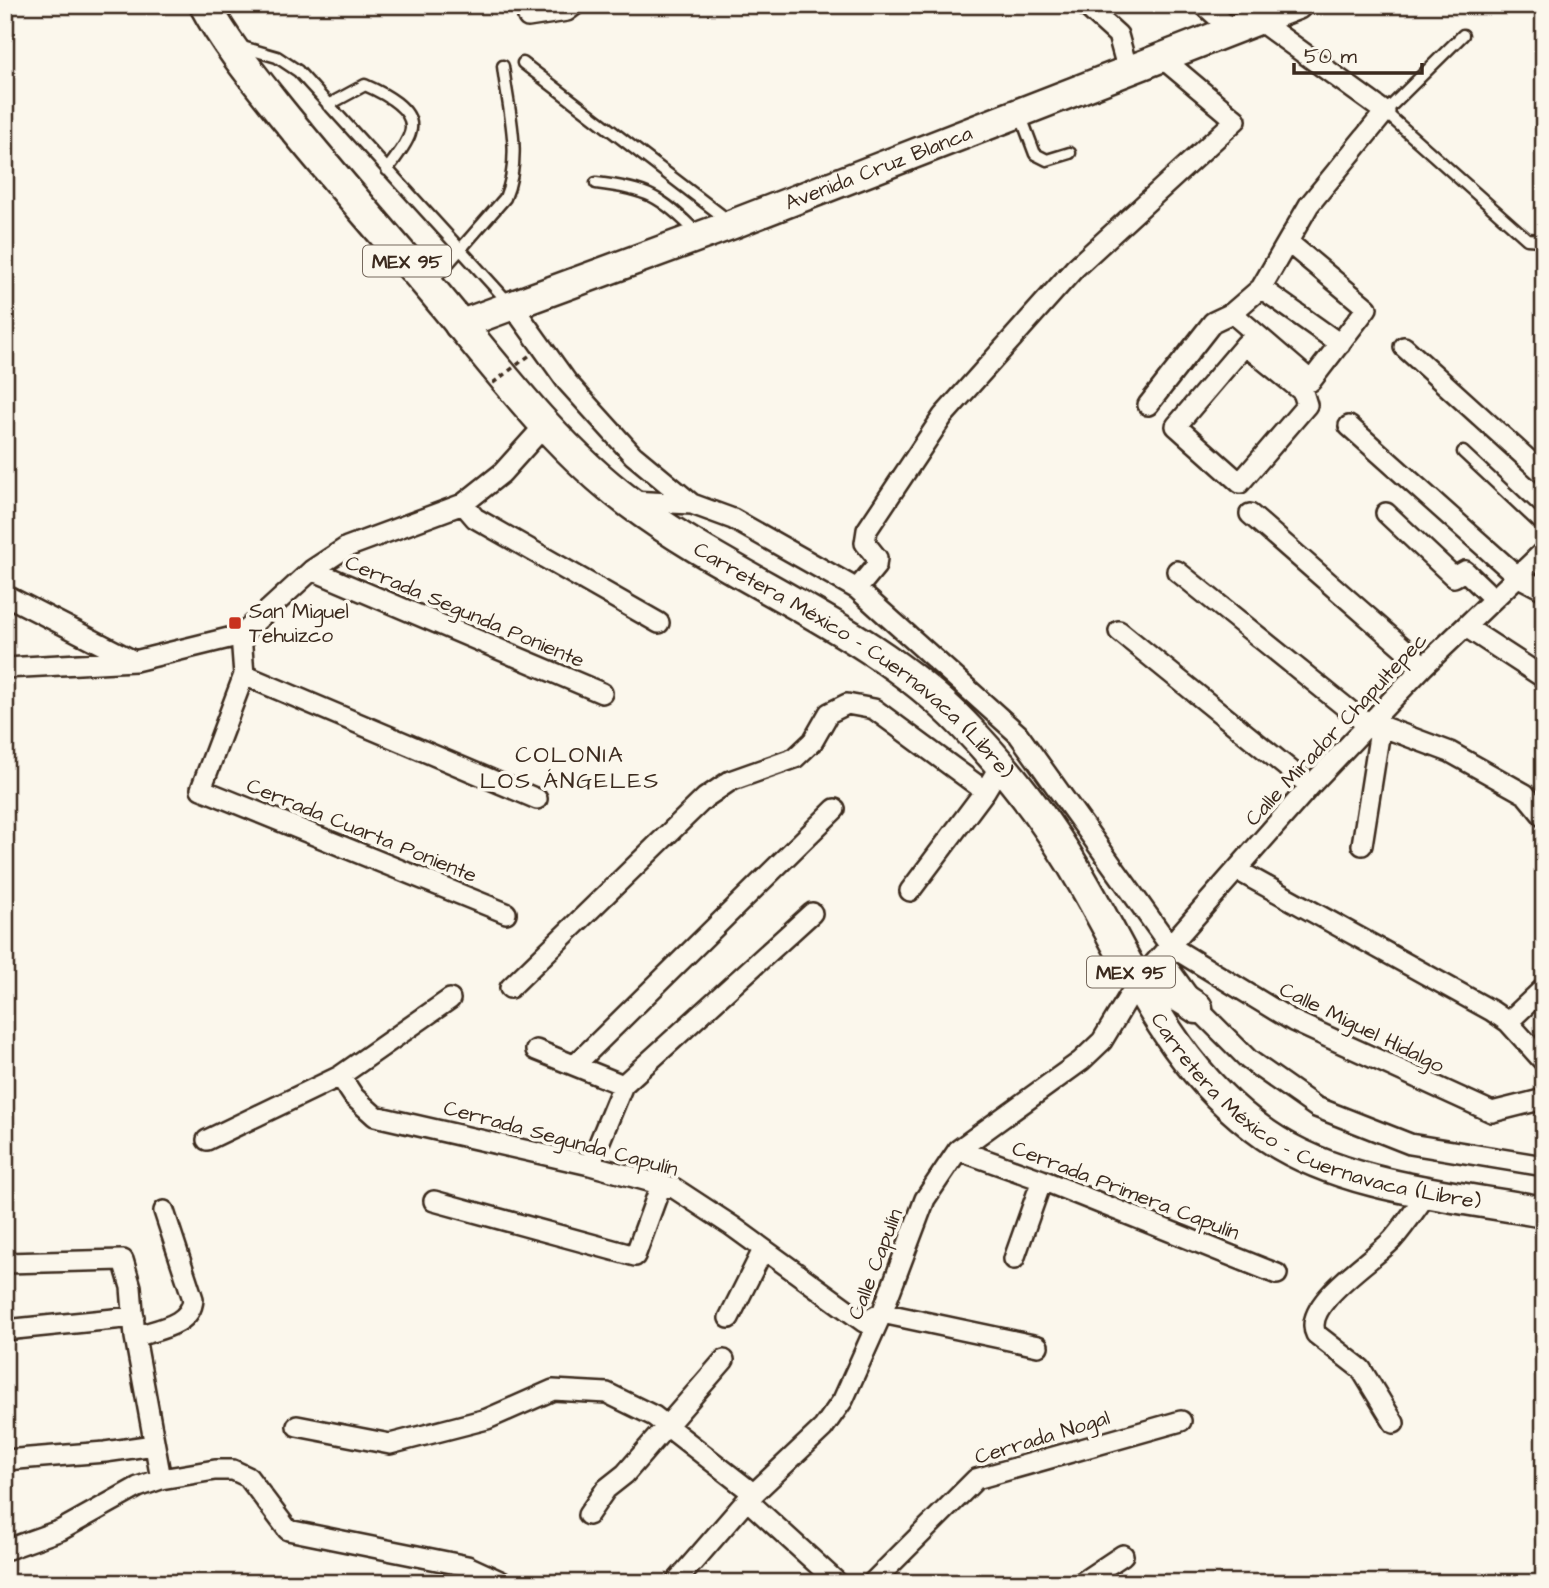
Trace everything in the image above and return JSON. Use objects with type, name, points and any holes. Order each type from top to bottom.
[{"type":"main road","name":"Carretera México - Cuernavaca (Libre)","points":[[205,5],[229,43],[347,193],[570,452],[628,501],[676,534],[859,642],[915,681],[959,719],[998,761],[1078,875],[1178,1051],[1219,1098],[1269,1137],[1356,1175],[1544,1212]]},
{"type":"main road","name":"Avenida Cruz Blanca","points":[[459,325],[733,224],[1297,5]]},
{"type":"main road","points":[[1140,988],[1158,988],[1177,995],[1197,1008]]},
{"type":"street","points":[[528,17],[567,10],[575,5]]},
{"type":"street","points":[[1085,5],[1118,36],[1128,71]]},
{"type":"street","points":[[1148,405],[1213,322],[1232,313],[1261,288],[1309,205],[1385,112],[1245,25],[1204,5]]},
{"type":"street","points":[[857,589],[876,566],[877,558],[865,543],[867,530],[943,415],[1075,268],[1236,120],[1161,57]]},
{"type":"street","points":[[1251,340],[1311,382],[1367,308],[1288,242]]},
{"type":"street","points":[[1261,288],[1340,344]]},
{"type":"street","points":[[510,304],[583,400],[633,455],[692,503],[733,519],[857,589],[1018,734],[1165,952],[1197,1008],[1248,1060],[1316,1107],[1410,1144],[1544,1166]]},
{"type":"street","points":[[1232,313],[1251,340],[1303,392],[1307,405],[1240,483],[1176,426],[1251,340]]},
{"type":"street","points":[[1405,347],[1544,474]]},
{"type":"street","points":[[5,668],[135,661],[241,635],[312,570],[347,547],[463,505],[502,474],[546,424]]},
{"type":"street","points":[[1349,426],[1517,576],[1544,590]]},
{"type":"street","points":[[628,501],[692,503]]},
{"type":"street","points":[[463,505],[475,518],[659,623]]},
{"type":"street","points":[[1386,513],[1454,577],[1465,571],[1493,598]]},
{"type":"street","points":[[1250,514],[1424,666]]},
{"type":"street","name":"Calle Mirador Chapultepec","points":[[1140,988],[1165,952],[1310,786],[1376,722],[1424,666],[1544,551]]},
{"type":"street","name":"Cerrada Segunda Poniente","points":[[312,570],[601,693]]},
{"type":"street","points":[[1177,571],[1359,718],[1376,722],[1450,752],[1525,794],[1544,817]]},
{"type":"street","points":[[5,595],[135,661]]},
{"type":"street","points":[[1466,627],[1544,678]]},
{"type":"street","points":[[1119,631],[1310,786]]},
{"type":"street","points":[[241,635],[244,675],[537,799]]},
{"type":"street","name":"Cerrada Cuarta Poniente","points":[[244,675],[201,789],[506,913]]},
{"type":"street","points":[[510,988],[705,798],[730,781],[795,758],[813,741],[829,713],[847,704],[874,709],[985,791]]},
{"type":"street","points":[[1362,845],[1376,722]]},
{"type":"street","points":[[910,891],[985,791],[997,771],[998,761]]},
{"type":"street","points":[[575,1065],[835,809]]},
{"type":"street","points":[[1237,870],[1475,1000],[1508,1022],[1544,1062]]},
{"type":"street","points":[[590,1165],[623,1085],[812,914]]},
{"type":"street","name":"Calle Miguel Hidalgo","points":[[1165,952],[1293,1021],[1492,1112],[1544,1099]]},
{"type":"street","name":"Calle Capulín","points":[[675,1583],[751,1497],[823,1427],[843,1400],[882,1313],[925,1199],[958,1150],[1082,1061],[1140,988]]},
{"type":"street","points":[[1508,1022],[1544,988]]},
{"type":"street","points":[[207,1140],[340,1076],[450,999]]},
{"type":"street","points":[[536,1050],[623,1085]]},
{"type":"street","name":"Cerrada Segunda Capulín","points":[[340,1076],[354,1097],[375,1116],[590,1165],[674,1188],[864,1322],[882,1313],[1038,1346]]},
{"type":"street","name":"Cerrada Primera Capulín","points":[[958,1150],[1042,1180],[1277,1274]]},
{"type":"street","points":[[1014,1259],[1042,1180]]},
{"type":"street","points":[[434,1201],[635,1256],[661,1185]]},
{"type":"street","points":[[1394,1423],[1360,1368],[1316,1334],[1312,1326],[1313,1317],[1340,1284],[1392,1240],[1429,1191]]},
{"type":"street","points":[[5,1330],[134,1327],[185,1319],[192,1310],[193,1299],[164,1211]]},
{"type":"street","points":[[729,1318],[763,1250]]},
{"type":"street","points":[[5,1263],[123,1260],[131,1287],[134,1327],[162,1479]]},
{"type":"street","points":[[588,1514],[606,1489],[625,1474],[724,1360]]},
{"type":"street","points":[[298,1426],[390,1444],[487,1419],[553,1390],[607,1393],[654,1416],[751,1497],[838,1583]]},
{"type":"street","name":"Cerrada Nogal","points":[[872,1583],[976,1479],[1181,1421]]},
{"type":"street","points":[[5,1460],[154,1445]]},
{"type":"street","points":[[5,1550],[61,1530],[115,1498],[162,1479],[233,1470],[248,1477],[288,1530],[467,1566],[504,1583]]},
{"type":"street","points":[[1081,1583],[1123,1555]]},
{"type":"lane","points":[[1463,35],[1385,112],[1527,239],[1541,240],[1544,237]]},
{"type":"lane","points":[[229,43],[277,57],[298,71],[510,304]]},
{"type":"lane","points":[[523,63],[733,224]]},
{"type":"lane","points":[[429,286],[505,198],[511,184],[516,163],[503,66]]},
{"type":"lane","points":[[328,105],[365,85],[390,97],[410,119],[411,132],[387,170]]},
{"type":"lane","points":[[1019,111],[1035,154],[1047,160],[1070,153]]},
{"type":"lane","points":[[596,183],[648,193],[670,205],[699,236]]},
{"type":"lane","points":[[1463,452],[1544,528]]},
{"type":"path","points":[[493,383],[534,352]]},
{"type":"place","name":"San Miguel Tehuizco","points":[[235,623]]},
{"type":"district","name":"COLONIA LOS ÁNGELES","points":[[570,767]]}]
